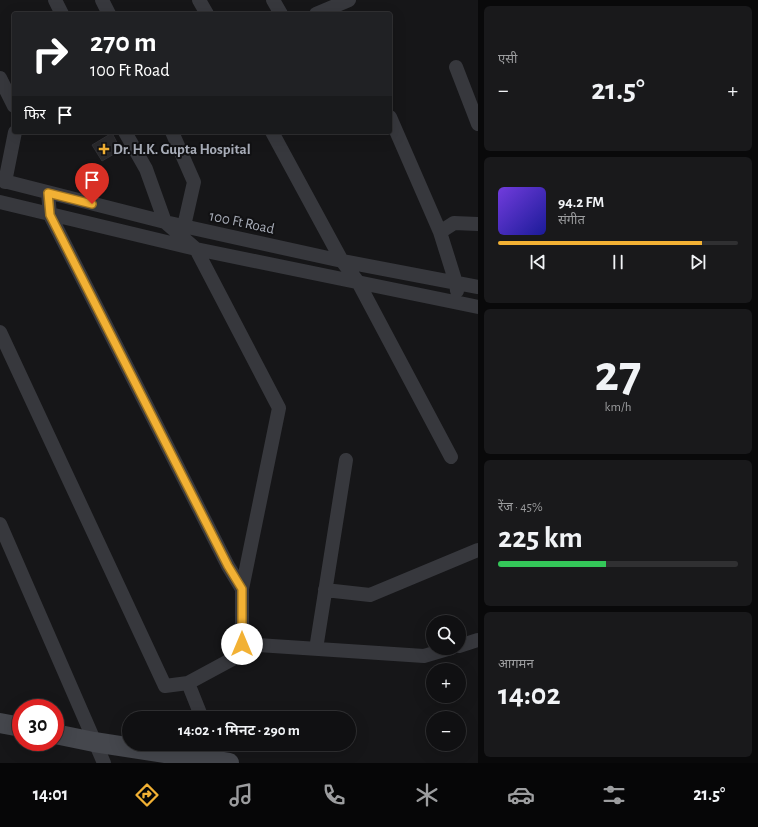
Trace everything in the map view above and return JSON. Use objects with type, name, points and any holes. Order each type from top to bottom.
[{"type":"street","points":[[54,0],[61,12]]},
{"type":"street","points":[[102,0],[109,12]]},
{"type":"street","points":[[199,0],[206,12]]},
{"type":"street","points":[[273,0],[280,12]]},
{"type":"street","points":[[326,12],[336,10],[349,0]]},
{"type":"street","points":[[456,67],[478,124]]},
{"type":"street","points":[[0,78],[12,102]]},
{"type":"street","points":[[392,121],[440,232],[456,283],[458,303]]},
{"type":"street","points":[[3,181],[15,134]]},
{"type":"street","points":[[0,332],[165,686],[188,683],[238,656],[242,644],[242,589],[279,408],[196,249],[165,222],[146,169],[126,134]]},
{"type":"street","points":[[173,134],[194,182],[184,226]]},
{"type":"street","points":[[273,134],[342,261],[358,282],[451,457]]},
{"type":"street","name":"100 Ft Road","points":[[3,181],[165,222],[342,261],[478,287]]},
{"type":"street","points":[[48,193],[50,215],[228,566],[242,589]]},
{"type":"street","points":[[0,202],[196,249],[478,307]]},
{"type":"street","points":[[440,232],[454,223],[478,224]]},
{"type":"street","points":[[316,649],[346,460]]},
{"type":"street","points":[[0,524],[104,763]]},
{"type":"street","points":[[325,590],[370,596],[478,550]]},
{"type":"street","points":[[466,644],[478,640]]},
{"type":"street","points":[[242,644],[427,655]]},
{"type":"street","points":[[188,683],[199,711]]},
{"type":"street","points":[[0,723],[12,725]]},
{"type":"street","points":[[64,736],[94,742],[220,758]]},
{"type":"building","points":[[113,134],[121,150],[102,161],[92,145]]},
{"type":"place","name":"Dr. H.K. Gupta Hospital","points":[[104,149]]},
{"type":"route","points":[[92,204],[48,193],[50,215],[228,566],[242,589],[242,644]]}]
